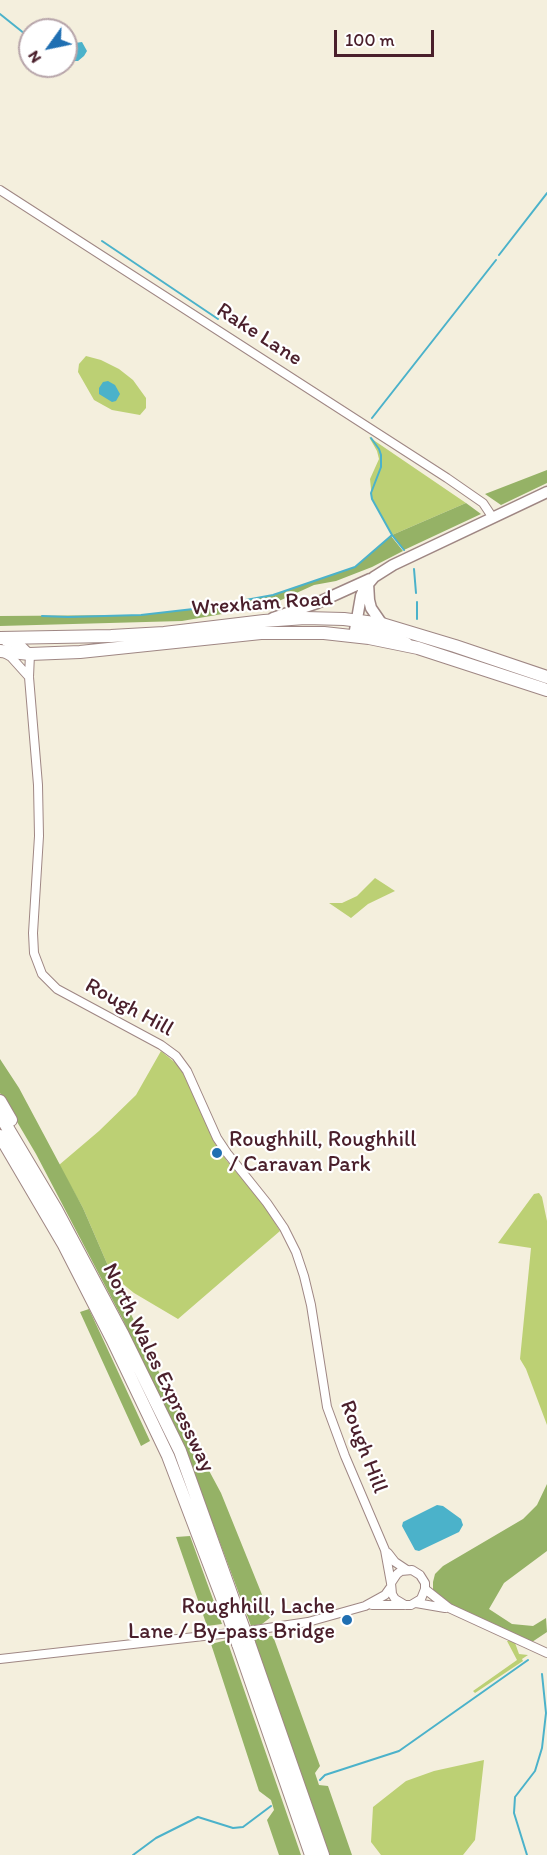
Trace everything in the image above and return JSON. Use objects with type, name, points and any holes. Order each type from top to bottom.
[{"type":"highway","name":"Wrexham Road","points":[[0,639],[164,633],[305,618],[356,628]]},
{"type":"highway","points":[[356,628],[382,624],[547,677]]},
{"type":"highway","name":"Wrexham Road","points":[[0,651],[30,654],[80,652],[261,633],[356,628]]},
{"type":"highway","points":[[356,628],[547,690]]},
{"type":"highway","points":[[0,1101],[56,1209]]},
{"type":"highway","name":"North Wales Expressway","points":[[0,1115],[56,1209],[122,1333],[180,1452],[232,1611]]},
{"type":"highway","name":"North Wales Expressway","points":[[0,1136],[64,1245],[168,1456],[232,1611],[323,1855]]},
{"type":"highway","name":"North Wales Expressway","points":[[244,1643],[311,1855]]},
{"type":"main road","points":[[264,621],[317,603],[371,580],[393,565],[547,492]]},
{"type":"main road","points":[[371,580],[371,608],[382,624]]},
{"type":"main road","name":"Wrexham Road","points":[[356,628],[361,597],[371,580]]},
{"type":"street","name":"Rake Lane","points":[[0,190],[447,478],[483,503],[494,518]]},
{"type":"street","points":[[0,639],[20,644],[30,654]]},
{"type":"street","points":[[0,651],[11,657],[29,677]]},
{"type":"street","name":"Rough Hill","points":[[30,654],[29,677],[38,784],[39,836],[33,933],[34,953],[42,974],[57,989],[161,1045],[176,1056],[187,1071],[217,1138],[284,1228],[296,1252],[304,1276],[314,1325],[322,1386],[331,1421],[386,1550],[395,1562],[407,1570]]},
{"type":"street","name":"Rough Hill","points":[[386,1550],[391,1586]]},
{"type":"street","points":[[0,1659],[248,1631],[316,1620],[365,1606],[385,1595],[397,1574],[407,1570],[420,1575],[425,1583],[426,1589],[416,1603]]},
{"type":"street","points":[[391,1586],[395,1599],[405,1605]]},
{"type":"street","points":[[426,1589],[448,1608]]},
{"type":"street","points":[[365,1606],[416,1603],[448,1608],[546,1652]]},
{"type":"green space","points":[[86,356],[119,369],[133,380],[146,398],[146,408],[140,415],[112,410],[94,400],[78,372],[79,364]]},
{"type":"green space","points":[[369,437],[466,503],[392,535],[372,499],[370,479],[379,459]]},
{"type":"green space","points":[[547,470],[547,483],[501,505],[485,494]]},
{"type":"green space","points":[[466,503],[481,514],[404,550],[392,535]]},
{"type":"green space","points":[[391,536],[403,551],[372,567],[336,581],[314,585],[268,606],[182,621],[0,626],[0,616],[141,615],[202,608],[273,595],[355,567]]},
{"type":"green space","points":[[375,878],[395,891],[368,904],[351,918],[329,903],[342,903],[357,896]]},
{"type":"green space","points":[[161,1051],[178,1065],[188,1081],[214,1142],[264,1205],[280,1231],[178,1319],[134,1293],[112,1275],[83,1208],[59,1165],[136,1095]]},
{"type":"green space","points":[[0,1059],[19,1088],[83,1208],[112,1275],[184,1424],[221,1493],[271,1617],[262,1624],[251,1626],[201,1492],[123,1320],[36,1154],[0,1093]]},
{"type":"green space","points":[[539,1193],[547,1221],[547,1425],[520,1359],[531,1248],[498,1243],[534,1194]]},
{"type":"green space","points":[[89,1309],[150,1441],[141,1446],[80,1312]]},
{"type":"green space","points":[[547,1484],[547,1551],[504,1583],[489,1609],[512,1624],[533,1626],[546,1618],[547,1632],[532,1642],[453,1606],[433,1591],[433,1582],[435,1574],[443,1566],[523,1519],[537,1505]]},
{"type":"green space","points":[[190,1536],[222,1624],[207,1626],[176,1537]]},
{"type":"green space","points":[[273,1636],[320,1766],[315,1773],[319,1785],[328,1786],[352,1855],[329,1855],[253,1637]]},
{"type":"green space","points":[[227,1640],[301,1855],[279,1855],[267,1820],[274,1810],[271,1800],[259,1791],[211,1644]]},
{"type":"green space","points":[[514,1640],[519,1654],[528,1655],[522,1659],[523,1661],[475,1693],[473,1691],[517,1660],[507,1641]]},
{"type":"green space","points":[[484,1760],[475,1840],[463,1855],[381,1855],[371,1842],[373,1807],[406,1781],[434,1771]]},
{"type":"water","points":[[82,42],[87,51],[78,61],[78,43]]},
{"type":"water","points":[[108,381],[115,385],[120,394],[116,401],[112,402],[99,394],[99,388],[103,382]]},
{"type":"water","points":[[437,1505],[443,1506],[461,1519],[463,1525],[459,1532],[419,1551],[415,1550],[402,1526],[403,1522]]},
{"type":"waterway","points":[[0,14],[18,28]]},
{"type":"waterway","points":[[499,255],[547,193]]},
{"type":"waterway","points":[[102,241],[218,319]]},
{"type":"waterway","points":[[372,418],[496,260]]},
{"type":"waterway","points":[[371,438],[381,455],[381,467],[371,493],[372,499],[392,535],[404,550]]},
{"type":"waterway","points":[[42,616],[141,615],[202,608],[273,595],[355,567],[392,535]]},
{"type":"waterway","points":[[414,569],[416,593]]},
{"type":"waterway","points":[[417,602],[417,619]]},
{"type":"waterway","points":[[320,1780],[325,1775],[399,1751],[528,1660]]},
{"type":"waterway","points":[[527,1855],[514,1813],[515,1797],[535,1771],[542,1748],[546,1713],[542,1674]]},
{"type":"waterway","points":[[133,1855],[156,1838],[198,1817],[233,1828],[243,1827],[271,1806]]},
{"type":"place","name":"Roughhill, Roughhill / Caravan Park","points":[[217,1153]]},
{"type":"place","name":"Roughhill, Lache Lane / By-pass Bridge","points":[[347,1620]]}]
